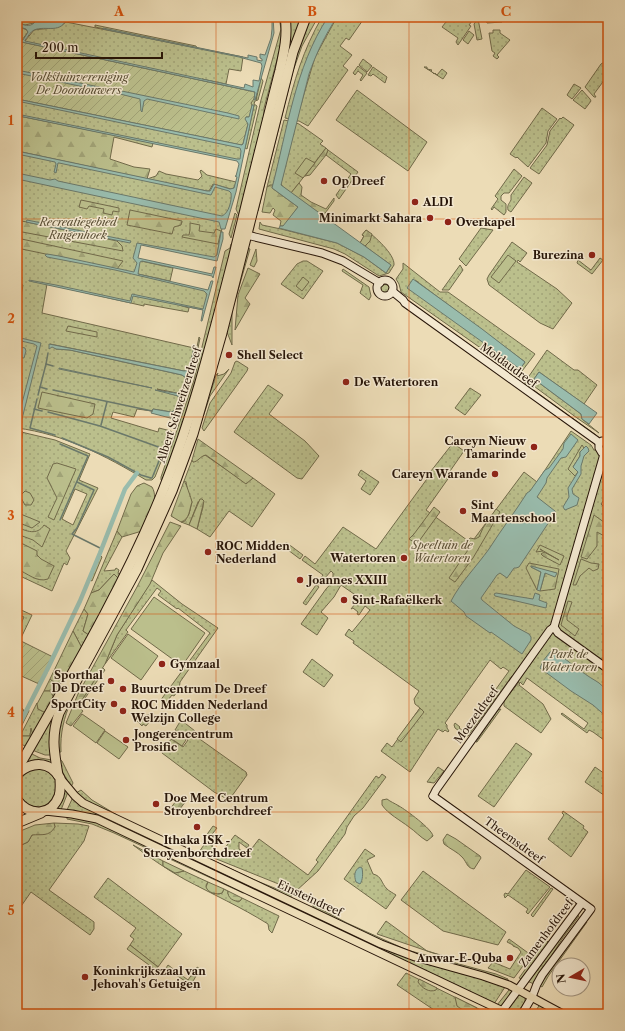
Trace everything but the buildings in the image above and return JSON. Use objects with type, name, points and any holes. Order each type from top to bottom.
[{"type":"highway","name":"Albert Schweitzerdreef","points":[[17,774],[133,557],[164,488],[185,431],[203,376],[244,237],[242,220],[285,51],[285,17]]},
{"type":"highway","name":"Albert Schweitzerdreef","points":[[43,812],[55,804],[60,795],[59,776],[53,744],[56,721],[137,569],[172,491],[193,434],[212,373],[244,237],[293,52],[306,17]]},
{"type":"highway","points":[[17,774],[28,766],[36,765],[48,766],[59,776]]},
{"type":"highway","points":[[17,800],[28,810],[43,812]]},
{"type":"highway","points":[[17,823],[43,812]]},
{"type":"main road","name":"Einsteindreef","points":[[59,776],[75,796],[83,803],[381,944],[415,957],[483,976],[517,989],[563,1014]]},
{"type":"main road","name":"Einsteindreef","points":[[43,812],[72,814],[97,819],[504,1013]]},
{"type":"street","points":[[244,237],[262,241],[266,240],[322,253],[343,261],[379,284]]},
{"type":"street","points":[[384,281],[389,282],[392,286],[391,292],[386,296],[381,295],[378,290],[379,284],[384,281]]},
{"type":"street","name":"Moldaudreef","points":[[391,292],[401,302],[405,303],[600,443]]},
{"type":"street","points":[[606,454],[600,451],[600,443],[603,441],[608,441]]},
{"type":"street","name":"Moezeldreef","points":[[433,796],[550,630],[555,629],[606,454]]},
{"type":"street","points":[[555,629],[608,669]]},
{"type":"street","name":"Theemsdreef","points":[[433,796],[582,902]]},
{"type":"street","name":"Zamenhofdreef","points":[[504,1013],[517,989],[582,902],[592,909],[542,975],[522,1014]]},
{"type":"green space","points":[[17,17],[36,18],[34,23],[25,25],[17,22]]},
{"type":"green space","points":[[279,17],[282,17],[281,45],[264,108],[264,118],[233,241],[239,216],[236,209],[261,100],[281,29]]},
{"type":"green space","points":[[288,17],[303,17],[254,189]]},
{"type":"green space","points":[[311,17],[318,17],[302,46],[293,71],[258,211],[256,210],[286,87],[293,63]]},
{"type":"green space","points":[[322,17],[328,17],[314,42],[304,67],[289,119],[285,118],[300,66],[309,42]]},
{"type":"green space","points":[[337,17],[365,17],[349,40],[346,38],[340,46],[352,55],[343,66],[348,70],[308,126],[296,121],[315,57]]},
{"type":"green space","points":[[450,17],[463,17],[468,21],[472,21],[469,25],[471,26],[458,45],[456,42],[458,38],[442,27]]},
{"type":"green space","points":[[485,17],[494,17],[502,22],[487,23]]},
{"type":"green space","points":[[478,19],[482,39],[477,40],[474,24]]},
{"type":"green space","points":[[66,22],[243,57],[241,71],[229,69],[226,84],[202,79],[257,93],[256,100],[261,78],[263,81],[258,100],[255,101],[254,104],[257,106],[247,149],[245,148],[254,105],[241,161],[19,115],[17,121],[17,26],[27,30],[28,32],[22,40],[25,41],[34,30],[55,28]]},
{"type":"green space","points":[[95,25],[196,46],[197,48],[95,27]]},
{"type":"green space","points":[[493,30],[500,30],[500,33],[510,40],[497,55],[499,57],[497,59],[493,56],[495,53],[492,51],[489,33],[493,33]]},
{"type":"green space","points":[[469,31],[474,35],[468,44],[463,40]]},
{"type":"green space","name":"Volkstuinvereniging De Doordouwers","points":[[17,41],[255,92],[254,99],[251,103],[250,117],[246,117],[248,124],[243,144],[241,145],[17,99]]},
{"type":"green space","points":[[363,59],[372,66],[367,72],[359,65]]},
{"type":"green space","points":[[608,61],[608,75],[594,94],[596,97],[594,97],[585,87],[601,64]]},
{"type":"green space","points":[[358,66],[367,73],[361,81],[360,80],[363,75],[358,71],[355,75],[353,73]]},
{"type":"green space","points":[[373,67],[387,77],[385,83],[373,74],[371,76],[368,75]]},
{"type":"green space","points":[[442,69],[447,73],[443,79],[434,74],[435,73],[437,75]]},
{"type":"green space","points":[[574,84],[581,88],[572,99],[567,95]]},
{"type":"green space","points":[[357,90],[427,142],[408,171],[336,120]]},
{"type":"green space","points":[[582,90],[591,101],[585,109],[573,100]]},
{"type":"green space","points":[[542,108],[557,119],[548,131],[546,143],[528,167],[517,157],[516,158],[510,154]]},
{"type":"green space","points":[[19,116],[153,143],[152,147],[114,137],[110,159],[134,167],[150,169],[147,179],[17,151],[17,121]]},
{"type":"green space","points":[[563,117],[574,125],[539,174],[530,168],[547,145],[550,131],[560,118],[561,119]]},
{"type":"green space","points":[[284,120],[289,121],[273,185],[267,187]]},
{"type":"green space","points":[[296,123],[323,141],[320,144],[326,148],[291,193],[282,186],[281,183]]},
{"type":"green space","points":[[326,148],[328,150],[326,155],[310,175],[305,176]]},
{"type":"green space","points":[[328,150],[358,172],[339,199],[336,195],[351,174],[326,155]]},
{"type":"green space","name":"Recreatiegebied Ruigenhoek","points":[[17,153],[210,193],[213,185],[234,191],[230,207],[223,223],[216,260],[140,244],[137,258],[141,261],[173,268],[170,281],[138,275],[209,291],[204,310],[179,305],[189,308],[188,312],[144,304],[144,306],[47,284],[42,313],[194,348],[189,370],[184,371],[50,344],[56,349],[70,350],[182,375],[187,378],[182,394],[157,389],[178,396],[179,398],[176,410],[171,412],[153,409],[152,411],[137,409],[134,417],[113,412],[111,418],[158,432],[159,428],[171,431],[172,434],[155,477],[152,480],[146,480],[84,447],[51,435],[17,428]]},
{"type":"green space","points":[[306,158],[315,163],[303,178],[295,173]]},
{"type":"green space","points":[[514,169],[522,176],[509,193],[504,193],[501,196],[501,200],[506,204],[506,212],[504,215],[494,207],[492,210],[491,209],[498,199],[495,196]]},
{"type":"green space","points":[[201,170],[207,175],[236,182],[234,188],[231,189],[213,184],[209,191],[207,191],[147,179],[156,176],[159,171],[166,174],[198,180],[202,176]]},
{"type":"green space","points":[[524,177],[532,183],[511,212],[508,210],[508,205],[511,200],[511,195]]},
{"type":"green space","points":[[299,183],[302,187],[301,195],[311,202],[326,209],[334,198],[334,201],[323,216],[291,193]]},
{"type":"green space","points":[[273,185],[272,188],[298,207],[284,226],[280,226],[281,221],[273,215],[275,210],[273,208],[270,213],[262,212],[267,187]]},
{"type":"green space","points":[[81,200],[119,208],[119,212],[113,211],[112,215],[103,213],[104,209],[89,206],[87,209],[79,207]]},
{"type":"green space","points":[[130,210],[182,221],[181,225],[174,227],[172,234],[127,225]]},
{"type":"green space","points":[[235,213],[237,215],[231,238],[229,234]]},
{"type":"green space","points":[[17,220],[117,241],[122,246],[123,251],[17,231]]},
{"type":"green space","points":[[260,222],[262,225],[337,243],[364,257],[386,273],[391,265],[360,243],[364,236],[362,235],[366,230],[388,251],[394,265],[389,273],[379,276],[345,254],[334,249],[259,229]]},
{"type":"green space","points":[[190,223],[200,225],[199,231],[214,233],[216,229],[221,231],[218,244],[182,237],[183,235],[189,235]]},
{"type":"green space","points":[[481,228],[493,230],[466,266],[459,259]]},
{"type":"green space","points":[[366,230],[372,234],[370,241],[365,246],[360,243],[364,236],[362,235]]},
{"type":"green space","points":[[17,238],[123,261],[117,269],[17,248]]},
{"type":"green space","points":[[512,242],[527,253],[520,262],[518,260],[517,262],[557,289],[572,303],[553,329],[540,323],[489,285],[487,279],[489,275]]},
{"type":"green space","points":[[231,244],[234,245],[193,397],[162,481],[161,477],[194,380],[225,251],[230,248]]},
{"type":"green space","points":[[248,248],[250,249],[232,311],[232,345],[227,332],[231,309]]},
{"type":"green space","points":[[256,249],[257,261],[254,267],[250,265]]},
{"type":"green space","points":[[508,255],[516,261],[499,283],[491,277]]},
{"type":"green space","points":[[600,258],[603,260],[592,274],[577,263],[578,260],[591,270]]},
{"type":"green space","points":[[307,261],[323,271],[303,299],[281,284],[297,264]]},
{"type":"green space","points":[[403,263],[440,292],[448,292],[535,354],[519,375],[401,292],[396,279],[403,269]],"holes":[[[415,280],[525,362],[520,369]]]},
{"type":"green space","points":[[460,265],[463,270],[449,290],[442,290]]},
{"type":"green space","points":[[248,268],[260,274],[245,298],[250,304],[235,330],[238,295]]},
{"type":"green space","points":[[343,269],[369,287],[371,296],[369,300],[360,293],[363,285],[342,271]]},
{"type":"green space","points":[[303,277],[309,282],[302,291],[296,286]]},
{"type":"green space","points":[[17,284],[23,285],[20,302],[17,302]]},
{"type":"green space","points":[[385,284],[390,289],[385,294],[380,289]]},
{"type":"green space","points":[[68,326],[97,332],[97,337],[66,331]]},
{"type":"green space","points":[[199,337],[198,348],[182,410],[175,427],[172,428],[197,347]]},
{"type":"green space","points":[[547,350],[574,370],[578,370],[597,385],[584,404],[539,372],[534,379],[581,414],[582,419],[599,433],[527,381]]},
{"type":"green space","points":[[237,361],[248,368],[247,371],[204,431],[202,428],[210,403],[231,373],[235,362]]},
{"type":"green space","points":[[229,369],[210,396],[192,450],[146,559],[71,701],[63,726],[61,752],[59,752],[59,755],[56,744],[58,725],[212,388],[216,375],[218,373],[217,376],[224,374]]},
{"type":"green space","points":[[525,382],[535,391],[596,435],[594,436],[525,385]]},
{"type":"green space","points":[[268,385],[283,395],[269,414],[305,441],[319,456],[302,479],[297,478],[234,432]]},
{"type":"green space","points":[[470,388],[481,395],[465,415],[455,408]]},
{"type":"green space","points":[[42,392],[95,404],[93,414],[87,418],[38,408]]},
{"type":"green space","points":[[17,431],[55,440],[90,454],[79,480],[98,488],[66,551],[70,558],[67,565],[64,563],[52,591],[20,576],[17,580]],"holes":[[[75,489],[87,494],[73,525],[62,519]]]},
{"type":"green space","points":[[17,431],[23,432],[17,459],[18,433]]},
{"type":"green space","name":"Park de Watertoren","points":[[571,431],[591,445],[594,450],[596,450],[595,443],[608,445],[608,494],[601,504],[605,508],[603,511],[608,515],[608,743],[589,730],[587,733],[561,714],[562,713],[584,729],[588,723],[527,678],[523,685],[520,682],[519,685],[543,704],[551,719],[541,733],[504,706],[504,701],[519,682],[517,680],[471,737],[470,736],[512,676],[468,736],[466,736],[455,728],[455,723],[465,732],[509,671],[503,667],[501,669],[490,660],[445,723],[449,731],[448,732],[445,730],[443,732],[438,729],[410,772],[381,751],[387,743],[392,747],[420,708],[415,704],[414,699],[419,691],[353,643],[354,641],[345,635],[349,629],[352,632],[370,610],[365,606],[359,615],[353,608],[351,609],[359,599],[357,600],[353,596],[354,594],[341,585],[334,597],[321,612],[328,618],[317,635],[301,624],[335,579],[333,578],[333,573],[331,571],[319,585],[317,584],[323,575],[302,560],[305,556],[315,564],[343,527],[376,549],[432,472],[431,471],[453,443],[464,451],[448,474],[450,476],[426,510],[471,543],[524,472],[537,482]]},
{"type":"green space","points":[[198,439],[253,478],[246,484],[206,455],[193,462],[192,460]]},
{"type":"green space","points":[[582,445],[584,448],[580,452],[580,456],[573,467],[578,472],[575,476],[568,469]]},
{"type":"green space","points":[[205,455],[246,483],[253,478],[275,494],[252,527],[229,511],[210,537],[197,529],[203,507],[203,500],[198,502],[189,525],[181,522],[185,521],[189,514],[192,502],[186,482],[184,481],[192,460],[193,462]]},
{"type":"green space","points":[[57,463],[76,469],[54,520],[48,517],[57,498],[47,478],[53,464]]},
{"type":"green space","points":[[361,470],[379,482],[370,495],[361,489],[366,481],[358,475]]},
{"type":"green space","points":[[184,481],[192,502],[188,516],[181,522],[171,516]]},
{"type":"green space","points":[[144,483],[152,487],[154,492],[155,498],[152,509],[142,531],[122,537],[117,531],[131,494],[137,486]]},
{"type":"green space","points":[[25,491],[30,493],[34,500],[31,505],[25,505],[20,496]]},
{"type":"green space","points":[[200,499],[204,501],[197,529],[189,525]]},
{"type":"green space","points":[[434,507],[440,512],[417,544],[409,539]]},
{"type":"green space","points":[[496,509],[500,512],[473,558],[455,582],[449,578],[470,547],[465,543],[470,538],[475,539],[479,537],[483,528]]},
{"type":"green space","points":[[17,511],[40,522],[32,528],[17,522]]},
{"type":"green space","points":[[594,515],[608,525],[608,538],[597,532],[597,546],[587,559],[581,557]]},
{"type":"green space","points":[[170,522],[181,526],[163,553],[150,584],[117,635],[105,664],[77,706],[83,711],[71,726],[66,723],[78,694],[137,587]]},
{"type":"green space","points":[[44,525],[50,529],[42,547],[33,540],[17,534],[17,527],[35,532]]},
{"type":"green space","points":[[117,531],[122,537],[104,571],[115,570],[116,568],[119,570],[118,573],[121,575],[119,579],[114,574],[99,590],[91,593]]},
{"type":"green space","points":[[17,541],[37,551],[37,555],[41,559],[54,566],[48,579],[36,579],[17,569]]},
{"type":"green space","points":[[287,543],[303,555],[300,559],[284,547],[281,551],[280,550],[283,544]]},
{"type":"green space","points":[[540,545],[564,556],[560,565],[543,556],[541,554],[544,552],[559,560],[540,549],[543,551],[536,552]]},
{"type":"green space","points":[[100,555],[102,557],[92,581],[90,580]]},
{"type":"green space","points":[[581,559],[599,564],[598,569],[593,571],[589,568],[580,576],[576,585],[573,585]]},
{"type":"green space","points":[[529,563],[559,569],[555,589],[540,591],[545,573],[556,573],[531,567],[541,572],[537,590],[526,568]]},
{"type":"green space","points":[[114,574],[119,579],[89,635],[83,631],[88,614],[84,609],[91,593],[99,590]]},
{"type":"green space","points":[[152,580],[182,604],[218,628],[180,682],[179,690],[174,696],[172,695],[165,704],[160,701],[210,633],[178,608],[177,609],[158,595],[161,591],[157,588],[126,630],[128,632],[105,664],[117,635]]},
{"type":"green space","points":[[316,585],[319,587],[306,605],[303,603]]},
{"type":"green space","points":[[154,597],[205,633],[182,666],[131,629]]},
{"type":"green space","points":[[568,601],[572,602],[567,620],[579,629],[575,636],[561,625]]},
{"type":"green space","points":[[17,608],[32,615],[20,640],[17,639]]},
{"type":"green space","points":[[84,609],[88,614],[83,631],[89,635],[82,648],[73,631]]},
{"type":"green space","points":[[17,614],[24,617],[17,632]]},
{"type":"green space","points":[[73,631],[82,648],[63,683],[55,683],[50,679]]},
{"type":"green space","points":[[128,634],[158,656],[141,680],[111,658]]},
{"type":"green space","points":[[17,639],[53,657],[39,684],[17,674]]},
{"type":"green space","points":[[312,659],[333,675],[324,687],[303,672]]},
{"type":"green space","points":[[102,667],[105,670],[78,708],[77,706]]},
{"type":"green space","points":[[50,679],[55,683],[63,683],[54,698],[50,691],[44,691]]},
{"type":"green space","points":[[44,691],[50,691],[54,698],[46,713],[38,709],[37,704]]},
{"type":"green space","points":[[37,703],[38,709],[46,713],[33,736],[31,729],[30,736],[20,736]]},
{"type":"green space","points":[[17,706],[23,709],[24,712],[19,720],[17,719]]},
{"type":"green space","points":[[28,708],[29,711],[17,735],[17,721],[21,723]]},
{"type":"green space","points":[[420,708],[424,712],[401,742],[397,739]]},
{"type":"green space","points":[[501,709],[477,742],[476,742],[498,710]]},
{"type":"green space","points":[[82,714],[105,730],[96,743],[73,726]]},
{"type":"green space","points":[[151,714],[154,716],[146,726],[143,724],[142,726],[136,720],[142,715],[144,716]]},
{"type":"green space","points":[[181,720],[195,731],[194,735],[246,772],[247,775],[229,800],[214,792],[162,753],[171,739],[183,747],[188,740],[175,730]]},
{"type":"green space","points":[[53,722],[51,755],[45,755],[32,750],[45,725]]},
{"type":"green space","points":[[31,728],[33,736],[27,747],[17,742],[20,736],[30,736]]},
{"type":"green space","points":[[105,731],[128,747],[119,759],[97,743]]},
{"type":"green space","points":[[176,732],[186,740],[182,746],[172,739]]},
{"type":"green space","points":[[516,743],[532,754],[494,807],[478,796]]},
{"type":"green space","points":[[30,753],[40,758],[52,760],[54,765],[24,765]]},
{"type":"green space","points":[[59,759],[62,761],[73,783],[71,787],[62,771]]},
{"type":"green space","points":[[438,767],[444,771],[434,783],[427,782]]},
{"type":"green space","points":[[595,767],[608,776],[608,798],[585,782]]},
{"type":"green space","points":[[34,769],[42,769],[52,774],[56,781],[56,795],[52,802],[42,807],[34,807],[24,802],[22,799],[19,792],[19,784],[24,774],[27,772]]},
{"type":"green space","points":[[382,774],[386,777],[363,808],[354,816],[347,827],[345,834],[318,871],[296,891],[199,852],[206,842],[221,853],[235,835],[249,845],[247,848],[239,842],[239,849],[246,854],[259,839],[308,875],[318,862],[316,860],[376,776],[379,778]]},
{"type":"green space","points":[[64,788],[68,792],[61,810],[54,809]]},
{"type":"green space","points":[[81,790],[92,800],[117,815],[116,817],[84,800],[76,793]]},
{"type":"green space","points":[[73,797],[116,822],[113,823],[97,816],[67,810]]},
{"type":"green space","points":[[179,797],[186,801],[176,814],[170,809]]},
{"type":"green space","points":[[387,799],[418,820],[432,833],[433,836],[427,841],[391,814],[382,805],[382,800]]},
{"type":"green space","points":[[563,811],[584,826],[583,828],[588,832],[571,857],[548,839],[564,815],[562,813]]},
{"type":"green space","points":[[67,815],[88,819],[109,828],[246,892],[243,893],[92,824],[67,819]]},
{"type":"green space","points":[[54,823],[89,826],[84,841],[49,890],[94,922],[94,929],[90,935],[31,892],[17,912],[17,847],[28,842],[32,835],[55,827]]},
{"type":"green space","points":[[54,823],[55,827],[48,834],[32,835],[28,842],[17,847],[18,832],[35,825]]},
{"type":"green space","points":[[120,824],[285,901],[284,903],[235,882],[118,826]]},
{"type":"green space","points":[[213,826],[217,828],[209,838],[214,842],[212,846],[203,840]]},
{"type":"green space","points":[[154,833],[257,881],[292,895],[290,898],[165,840]]},
{"type":"green space","points":[[447,834],[480,856],[481,858],[474,869],[468,866],[459,854],[444,844],[443,840]]},
{"type":"green space","points":[[133,845],[163,861],[163,866],[175,873],[184,871],[208,882],[206,885],[212,893],[222,893],[224,889],[228,891],[228,894],[236,901],[240,901],[242,898],[279,916],[272,933],[269,930],[268,924],[177,875],[158,863]]},
{"type":"green space","points":[[365,849],[375,856],[367,860],[373,874],[378,876],[385,887],[396,895],[386,909],[344,879]]},
{"type":"green space","points":[[163,861],[184,871],[175,873],[163,866]]},
{"type":"green space","points":[[526,870],[550,887],[528,914],[526,912],[528,909],[508,895],[505,898],[504,895],[505,893],[508,894]]},
{"type":"green space","points":[[423,871],[506,932],[498,945],[443,931],[401,900]]},
{"type":"green space","points":[[108,878],[182,934],[158,967],[130,945],[134,939],[130,936],[136,928],[94,897]]},
{"type":"green space","points":[[208,882],[224,889],[222,893],[215,894],[209,891],[206,887]]},
{"type":"green space","points":[[551,888],[553,889],[533,917],[531,915]]},
{"type":"green space","points":[[228,891],[242,898],[240,901],[233,900],[230,898]]},
{"type":"green space","points":[[313,905],[347,923],[407,950],[496,974],[508,979],[507,983],[407,952],[313,907]]},
{"type":"green space","points":[[306,912],[505,987],[494,1004],[304,915]]},
{"type":"green space","points":[[575,914],[579,916],[562,939],[534,984],[527,981]]},
{"type":"green space","points":[[386,921],[427,951],[377,934]]},
{"type":"green space","points":[[586,921],[587,922],[562,957],[560,957]]},
{"type":"green space","points":[[509,939],[531,955],[514,978],[488,968],[493,962],[510,969],[521,952],[518,948],[507,942]]},
{"type":"green space","points":[[546,940],[548,942],[546,946],[522,979],[519,978]]},
{"type":"green space","points":[[130,945],[158,967],[156,970],[127,949]]},
{"type":"green space","points":[[168,965],[188,980],[197,967],[200,969],[192,983],[198,988],[198,990],[166,968]]},
{"type":"green space","points":[[551,969],[551,972],[542,987],[539,985]]},
{"type":"green space","points":[[406,973],[487,1014],[440,1014],[397,985]]},
{"type":"green space","points":[[419,979],[437,988],[436,990],[431,991],[424,988],[418,982]]},
{"type":"green space","points":[[509,990],[513,991],[502,1007],[497,1005]]},
{"type":"green space","points":[[519,995],[522,995],[525,998],[525,1002],[517,1013],[513,1014],[509,1007]]},
{"type":"green space","points":[[455,997],[477,1008],[476,1011],[473,1013],[468,1013],[462,1010],[457,1006]]},
{"type":"green space","points":[[540,1004],[558,1014],[534,1014]]},
{"type":"shaded area","points":[[35,17],[52,17],[53,19],[58,19],[59,17],[67,17],[65,23],[58,28],[34,30],[25,41],[244,88],[245,84],[253,87],[253,80],[259,81],[262,66],[261,63],[103,28],[248,58],[248,55],[257,57],[257,60],[262,61],[260,54],[265,55],[271,38],[272,17],[274,33],[254,100],[255,92],[251,91],[17,41],[23,40],[28,32],[26,29],[17,26],[17,22],[24,25],[31,25],[35,22]]},
{"type":"shaded area","points":[[328,17],[337,17],[321,45],[309,74],[281,185],[391,265],[386,273],[364,257],[337,243],[279,228],[280,226],[283,226],[298,207],[272,188],[293,100],[300,78],[307,57]]},
{"type":"shaded area","points":[[17,70],[109,89],[108,92],[17,73]]},
{"type":"shaded area","points":[[112,89],[228,113],[239,116],[239,119],[147,99],[144,101],[142,112],[140,99],[112,92]]},
{"type":"shaded area","points":[[17,99],[242,145],[248,124],[245,119],[246,117],[249,117],[252,105],[254,105],[236,192],[225,229],[221,229],[219,222],[17,179],[17,173],[50,180],[55,179],[58,181],[222,216],[230,206],[231,193],[229,191],[215,187],[211,195],[59,163],[56,173],[54,172],[55,162],[17,154],[17,151],[207,191],[210,191],[214,184],[230,189],[234,188],[237,177],[235,176],[239,164],[237,161],[19,116],[17,121],[17,114],[237,159],[240,159],[240,148],[17,101]]},
{"type":"shaded area","points":[[27,220],[131,241],[130,243],[26,222]]},
{"type":"shaded area","points":[[221,232],[223,232],[223,239],[217,261],[141,245],[138,258],[212,274],[214,267],[216,267],[213,278],[212,276],[142,261],[140,262],[138,274],[208,290],[211,281],[213,281],[202,321],[203,310],[133,296],[131,303],[29,281],[56,285],[130,301],[132,294],[203,309],[207,294],[204,291],[115,270],[47,257],[45,255],[59,256],[134,272],[137,263],[133,258],[137,243],[214,257],[217,255]]},
{"type":"shaded area","points":[[413,279],[525,362],[520,369],[407,288]]},
{"type":"shaded area","points":[[17,337],[41,343],[20,427],[17,427],[17,422],[37,346],[17,340]]},
{"type":"shaded area","points":[[49,344],[184,371],[189,370],[194,347],[196,346],[188,382],[172,428],[174,419],[151,413],[153,409],[171,412],[176,410],[179,398],[178,396],[155,390],[182,394],[186,378],[182,375],[70,350],[56,349],[52,347],[49,349]]},
{"type":"shaded area","points":[[17,346],[25,348],[26,351],[24,358],[17,357]]},
{"type":"shaded area","points":[[59,368],[152,388],[59,369]]},
{"type":"shaded area","points":[[539,372],[597,413],[589,424],[582,419],[581,414],[534,379]]},
{"type":"shaded area","points":[[571,434],[578,440],[566,457],[561,458],[547,478],[546,483],[537,497],[555,511],[556,515],[549,522],[519,567],[514,568],[507,578],[500,573],[497,575],[481,598],[514,626],[529,634],[531,640],[522,654],[466,616],[464,612],[451,601],[527,493],[563,449],[564,443]]},
{"type":"shaded area","points":[[586,446],[589,451],[584,456],[581,466],[581,474],[572,489],[573,494],[579,498],[577,505],[565,510],[563,507],[569,497],[568,488],[578,472],[573,467],[580,456],[580,452]]},
{"type":"shaded area","points":[[531,566],[557,573],[555,577],[545,573],[540,591],[537,590],[541,572]]},
{"type":"shaded area","points":[[496,593],[533,599],[535,593],[540,595],[539,600],[547,603],[546,608],[495,596],[494,594]]},
{"type":"shaded area","points":[[555,651],[608,691],[608,718],[593,705],[540,668],[550,652]]},
{"type":"shaded area","points":[[360,867],[362,868],[363,874],[360,884],[356,882],[355,875],[356,871]]},
{"type":"waterway","points":[[48,353],[46,364],[53,366]]},
{"type":"waterway","points":[[38,395],[46,364]]},
{"type":"waterway","points":[[40,387],[47,389]]},
{"type":"waterway","points":[[53,390],[152,411]]},
{"type":"waterway","points":[[37,399],[30,428],[55,435]]},
{"type":"waterway","points":[[101,425],[107,402]]},
{"type":"waterway","points":[[34,409],[42,411]]},
{"type":"waterway","points":[[48,412],[100,426],[164,449],[151,478],[141,475],[108,457],[62,438]]},
{"type":"waterway","points":[[60,444],[88,456],[60,520]]},
{"type":"waterway","points":[[47,670],[80,601],[125,489],[137,473]]},
{"type":"waterway","points":[[77,482],[94,490],[77,528],[72,534],[102,549]]},
{"type":"waterway","points":[[17,729],[46,672]]},
{"type":"place","name":"Op Dreef","points":[[324,181]]},
{"type":"place","name":"ALDI","points":[[415,202]]},
{"type":"place","name":"Minimarkt Sahara","points":[[430,218]]},
{"type":"place","name":"Overkapel","points":[[448,222]]},
{"type":"place","name":"Burezina","points":[[592,255]]},
{"type":"place","name":"Shell Select","points":[[229,355]]},
{"type":"place","name":"De Watertoren","points":[[346,382]]},
{"type":"place","name":"Careyn Nieuw Tamarinde","points":[[534,447]]},
{"type":"place","name":"Careyn Warande","points":[[495,474]]},
{"type":"place","name":"Sint Maartenschool","points":[[463,511]]},
{"type":"place","name":"ROC Midden Nederland","points":[[208,552]]},
{"type":"place","name":"Watertoren","points":[[404,558]]},
{"type":"place","name":"Joannes XXIII","points":[[300,580]]},
{"type":"place","name":"Sint-Rafaëlkerk","points":[[344,600]]},
{"type":"place","name":"Gymzaal","points":[[162,664]]},
{"type":"place","name":"Sporthal De Dreef","points":[[111,681]]},
{"type":"place","name":"Buurtcentrum De Dreef","points":[[123,689]]},
{"type":"place","name":"SportCity","points":[[114,704]]},
{"type":"place","name":"ROC Midden Nederland Welzijn College","points":[[123,711]]},
{"type":"place","name":"Jongerencentrum Prosific","points":[[126,740]]},
{"type":"place","name":"Doe Mee Centrum Stroyenborchdreef","points":[[156,804]]},
{"type":"place","name":"Ithaka ISK - Stroyenborchdreef","points":[[197,827]]},
{"type":"place","name":"Anwar-E-Quba","points":[[510,958]]},
{"type":"place","name":"Koninkrijkszaal van Jehovah's Getuigen","points":[[85,977]]},
{"type":"park label","name":"Speeltuin de Watertoren","points":[[442,551]]}]
